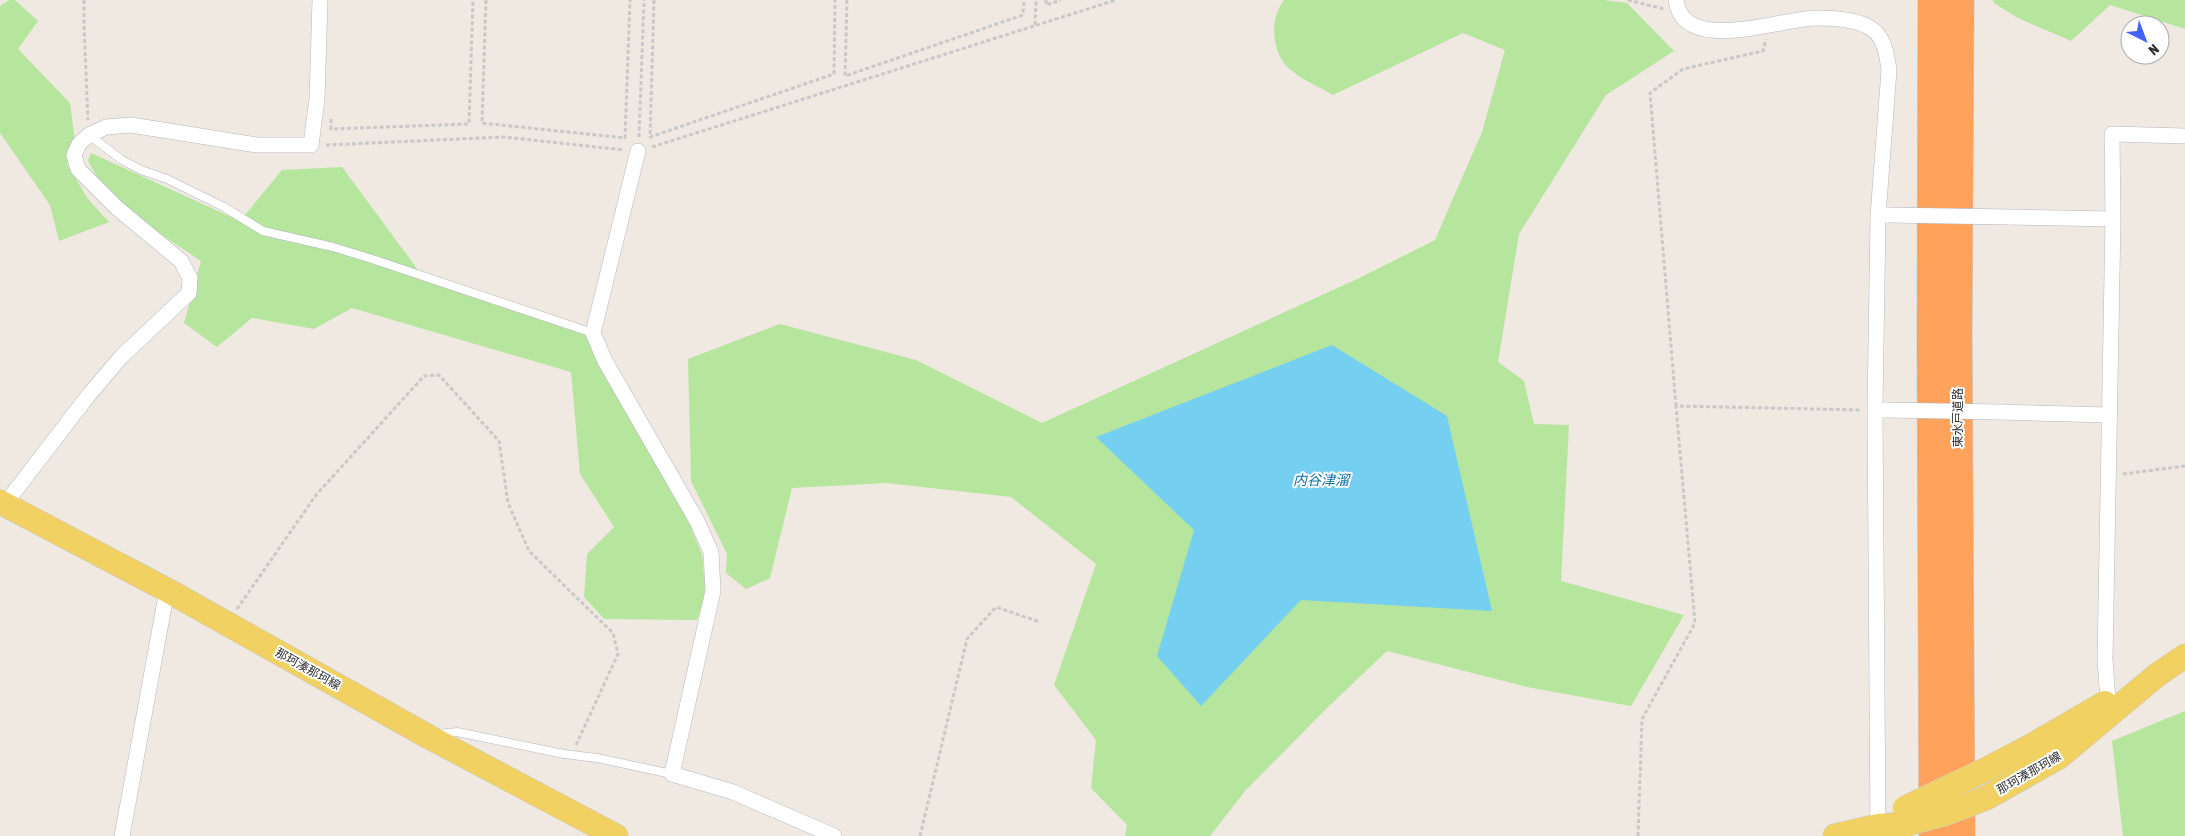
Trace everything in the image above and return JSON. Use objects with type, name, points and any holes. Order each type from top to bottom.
[{"type":"highway","points":[[1932,0],[1930,352],[1933,836]]},
{"type":"highway","name":"東水戸道路","points":[[1960,0],[1958,345],[1961,836]]},
{"type":"main road","name":"那珂湊那珂線","points":[[2,503],[167,590],[429,737],[616,836]]},
{"type":"main road","name":"那珂湊那珂線","points":[[1906,816],[1944,814],[1986,798],[2059,757],[2157,675],[2185,656]]},
{"type":"main road","name":"那珂湊那珂線","points":[[1835,836],[1878,831],[2157,675]]},
{"type":"street","points":[[2,503],[121,357],[189,293],[190,278],[181,261],[117,208],[78,169],[74,155],[79,144],[89,135],[106,126],[131,125],[257,145],[311,145],[317,99],[320,0]]},
{"type":"street","points":[[1676,5],[1688,23],[1704,30],[1728,31],[1816,18],[1857,22],[1872,29],[1880,38],[1887,53],[1889,70],[1883,215],[1880,410],[1878,831]]},
{"type":"street","points":[[2108,701],[2105,659],[2113,219],[2112,134],[2185,136]]},
{"type":"street","points":[[638,151],[593,333],[605,361],[697,521],[711,552],[714,590],[672,774],[733,792],[834,836]]},
{"type":"street","points":[[1883,215],[2113,219]]},
{"type":"street","points":[[1880,410],[2108,416]]},
{"type":"street","points":[[122,836],[167,590]]},
{"type":"lane","points":[[89,135],[122,160],[216,203],[263,231],[333,247],[372,259],[593,333]]},
{"type":"lane","points":[[429,737],[457,732],[672,774]]},
{"type":"path","points":[[84,0],[89,135]]},
{"type":"path","points":[[331,109],[331,129],[469,124],[473,0]]},
{"type":"path","points":[[486,0],[482,122],[625,138],[630,0]]},
{"type":"path","points":[[638,151],[644,0]]},
{"type":"path","points":[[654,0],[650,138],[834,74],[835,0]]},
{"type":"path","points":[[847,0],[844,76],[1023,15],[1024,0]]},
{"type":"path","points":[[1035,25],[1036,0]]},
{"type":"path","points":[[1046,0],[1046,5],[1061,0]]},
{"type":"path","points":[[311,145],[504,137],[638,151],[1116,0]]},
{"type":"path","points":[[1628,0],[1662,9],[1676,5]]},
{"type":"path","points":[[1638,836],[1642,719],[1696,623],[1650,92],[1683,69],[1764,51],[1768,25]]},
{"type":"path","points":[[227,624],[316,495],[424,376],[439,375],[499,441],[508,503],[529,551],[613,633],[618,654],[572,755]]},
{"type":"path","points":[[1676,406],[1880,410]]},
{"type":"path","points":[[2107,476],[2185,466]]},
{"type":"path","points":[[920,836],[967,639],[996,607],[1040,622]]},
{"type":"green space","points":[[9,0],[15,0],[38,21],[18,49],[70,103],[75,141],[67,164],[88,199],[109,222],[59,241],[50,205],[0,133],[0,6]]},
{"type":"green space","points":[[1284,0],[1604,0],[1627,3],[1674,51],[1606,95],[1519,234],[1498,362],[1524,381],[1534,424],[1569,425],[1561,581],[1684,615],[1631,706],[1527,687],[1387,651],[1325,710],[1245,791],[1210,836],[1125,836],[1127,825],[1091,788],[1096,740],[1054,685],[1096,564],[1011,497],[886,483],[792,488],[770,578],[746,589],[726,573],[727,554],[691,481],[688,359],[780,324],[916,360],[1042,423],[1355,280],[1435,240],[1482,132],[1505,50],[1463,33],[1333,95],[1297,75],[1285,64],[1280,56],[1276,47],[1274,27],[1279,8]]},
{"type":"green space","points":[[1993,0],[2185,0],[2185,29],[2170,24],[2170,15],[2141,15],[2110,5],[2071,41],[2018,18],[1994,3]]},
{"type":"green space","points":[[91,153],[240,221],[282,170],[342,167],[424,278],[590,336],[690,525],[702,555],[706,593],[697,620],[604,619],[584,597],[587,554],[614,527],[580,474],[571,372],[352,308],[314,329],[252,318],[217,347],[184,323],[201,261],[153,229],[101,184],[88,161]]},
{"type":"green space","points":[[2185,711],[2185,836],[2123,836],[2112,741]]},
{"type":"water","name":"内谷津溜","points":[[1332,345],[1447,416],[1492,611],[1301,600],[1201,706],[1157,656],[1194,530],[1096,437]]}]
